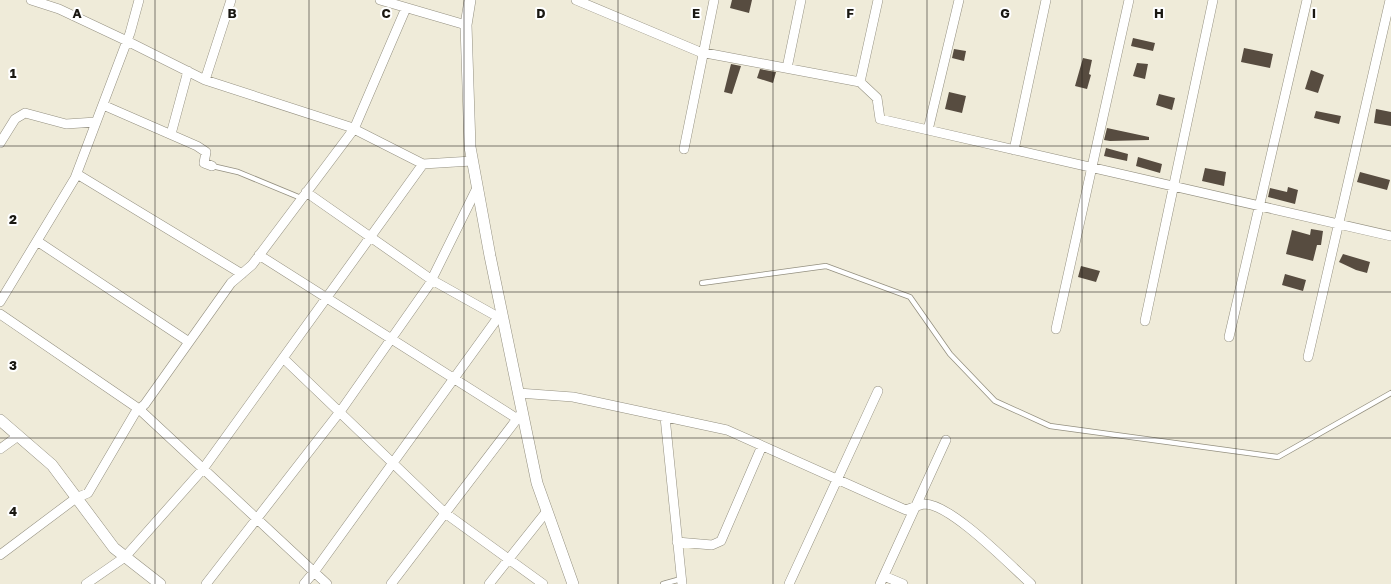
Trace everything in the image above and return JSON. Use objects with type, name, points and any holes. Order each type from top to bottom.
[{"type":"street","points":[[30,0],[59,9],[205,80],[354,129],[423,164],[472,161]]},
{"type":"street","points":[[0,302],[77,174],[127,41],[139,0]]},
{"type":"street","points":[[205,80],[231,0]]},
{"type":"street","points":[[380,0],[466,25]]},
{"type":"street","points":[[470,0],[466,25],[470,147],[472,161],[500,315],[518,393],[519,416],[537,483],[573,584]]},
{"type":"street","points":[[576,0],[703,52],[860,82],[878,98],[880,119],[1391,236]]},
{"type":"street","points":[[684,149],[714,0]]},
{"type":"street","points":[[787,68],[801,0]]},
{"type":"street","points":[[860,82],[878,0]]},
{"type":"street","points":[[928,130],[959,0]]},
{"type":"street","points":[[1014,150],[1046,0]]},
{"type":"street","points":[[1056,329],[1129,0]]},
{"type":"street","points":[[1145,321],[1213,0]]},
{"type":"street","points":[[1229,337],[1307,0]]},
{"type":"street","points":[[1308,357],[1390,0]]},
{"type":"street","points":[[0,555],[76,498],[88,493],[134,413],[145,404],[231,283],[252,265],[354,129],[406,8]]},
{"type":"street","points":[[171,134],[188,71]]},
{"type":"street","points":[[103,105],[197,146],[206,152],[204,163],[212,166]]},
{"type":"street","points":[[0,142],[15,119],[25,113],[66,124],[96,122]]},
{"type":"street","points":[[86,584],[125,557],[203,469],[423,164]]},
{"type":"street","points":[[77,174],[242,274]]},
{"type":"street","points":[[206,584],[339,412],[432,280],[477,188]]},
{"type":"street","points":[[304,195],[370,237],[432,280],[500,315]]},
{"type":"street","points":[[37,241],[190,342]]},
{"type":"street","points":[[259,255],[391,339],[519,416]]},
{"type":"street","points":[[0,314],[139,409],[327,584]]},
{"type":"street","points":[[304,584],[500,315]]},
{"type":"street","points":[[283,358],[445,513],[543,584]]},
{"type":"street","points":[[790,584],[878,391]]},
{"type":"street","points":[[518,393],[573,396],[727,430],[906,510],[924,504],[940,508],[959,519],[1031,584]]},
{"type":"street","points":[[391,584],[519,416]]},
{"type":"street","points":[[665,417],[681,582]]},
{"type":"street","points":[[0,420],[52,465],[114,548],[160,584]]},
{"type":"street","points":[[0,449],[18,436]]},
{"type":"street","points":[[902,584],[882,580],[946,440]]},
{"type":"street","points":[[677,542],[712,545],[721,541],[762,446]]},
{"type":"street","points":[[489,584],[547,511]]},
{"type":"lane","points":[[212,166],[238,172],[304,195]]},
{"type":"lane","points":[[702,283],[826,266],[910,297],[950,354],[994,401],[1050,426],[1278,456],[1391,393]]},
{"type":"lane","points":[[663,584],[681,582]]},
{"type":"building","points":[[732,0],[752,0],[749,13],[730,8]]},
{"type":"building","points":[[1133,38],[1155,43],[1153,51],[1131,46]]},
{"type":"building","points":[[1244,48],[1273,54],[1270,68],[1241,62]]},
{"type":"building","points":[[954,49],[966,51],[964,61],[952,58]]},
{"type":"building","points":[[1083,58],[1092,60],[1089,74],[1091,75],[1087,89],[1075,86]]},
{"type":"building","points":[[1137,63],[1148,64],[1145,79],[1133,76]]},
{"type":"building","points":[[731,64],[741,66],[732,94],[724,92]]},
{"type":"building","points":[[760,69],[776,72],[773,83],[757,78]]},
{"type":"building","points":[[1311,70],[1324,75],[1318,93],[1305,89]]},
{"type":"building","points":[[949,92],[966,96],[962,113],[945,109]]},
{"type":"building","points":[[1159,94],[1175,98],[1172,110],[1156,105]]},
{"type":"building","points":[[1376,109],[1391,112],[1391,126],[1374,123]]},
{"type":"building","points":[[1316,111],[1341,116],[1339,124],[1314,118]]},
{"type":"building","points":[[1107,128],[1149,137],[1149,140],[1104,140]]},
{"type":"building","points":[[1106,148],[1128,154],[1127,161],[1104,156]]},
{"type":"building","points":[[1138,157],[1162,164],[1160,173],[1136,166]]},
{"type":"building","points":[[1205,168],[1226,172],[1224,186],[1202,181]]},
{"type":"building","points":[[1360,172],[1390,180],[1387,190],[1357,182]]},
{"type":"building","points":[[1288,187],[1298,190],[1295,204],[1268,197],[1270,188],[1287,192]]},
{"type":"building","points":[[1311,229],[1323,231],[1321,245],[1317,245],[1313,261],[1286,254],[1292,230],[1310,235]]},
{"type":"building","points":[[1343,254],[1370,262],[1367,273],[1356,270],[1339,262]]},
{"type":"building","points":[[1081,266],[1100,271],[1096,282],[1078,277]]},
{"type":"building","points":[[1285,274],[1306,280],[1303,291],[1282,285]]}]
